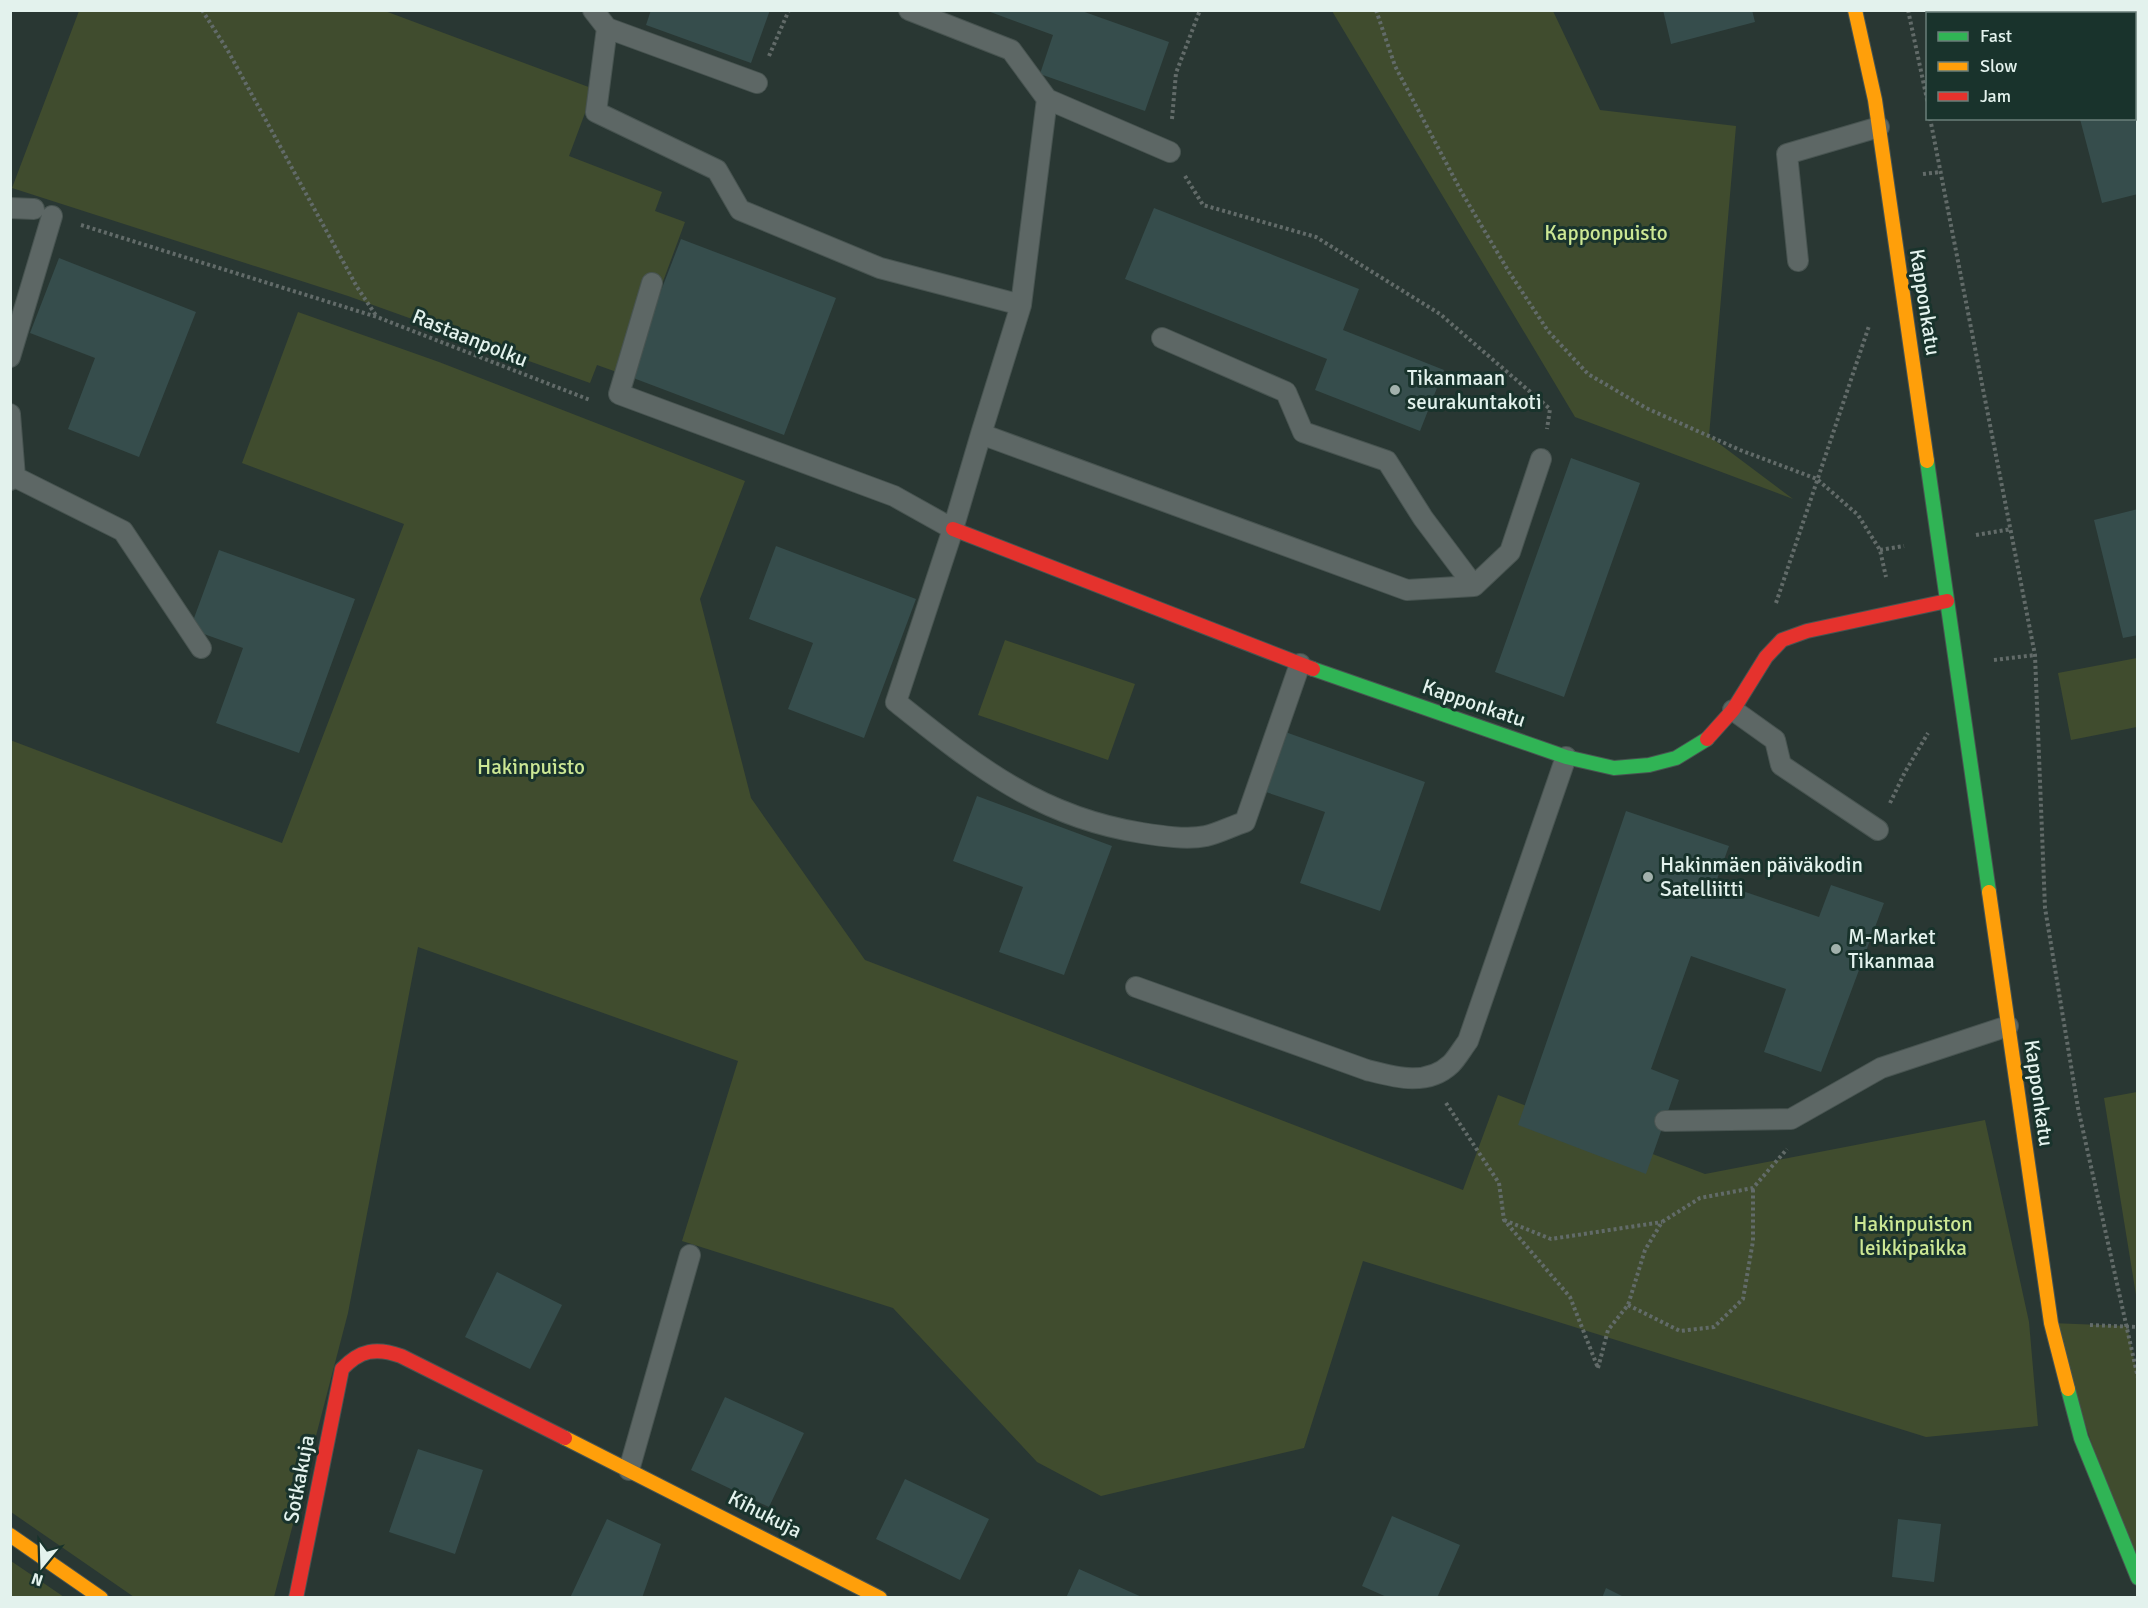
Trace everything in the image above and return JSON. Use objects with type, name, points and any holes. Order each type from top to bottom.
[{"type":"street","name":"Kapponkatu","points":[[1854,10],[1879,127],[2051,1323],[2081,1438],[2129,1537],[2138,1578]]},
{"type":"street","name":"Kapponkatu","points":[[953,529],[1300,664],[1566,757],[1614,768],[1648,765],[1676,758],[1704,741],[1733,710],[1766,657],[1782,640],[1807,630],[1947,601]]},
{"type":"street","name":"Kihukuja","points":[[342,1369],[353,1356],[372,1348],[396,1353],[880,1598]]},
{"type":"street","name":"Sotkakuja","points":[[296,1598],[342,1369]]},
{"type":"street","points":[[10,1535],[101,1598]]},
{"type":"lane","points":[[593,10],[607,28],[757,83]]},
{"type":"lane","points":[[909,10],[1011,50],[1047,99],[1170,152]]},
{"type":"lane","points":[[607,28],[596,112],[717,170],[740,210],[880,268],[1021,305]]},
{"type":"lane","points":[[1047,99],[1021,305],[953,529],[896,702],[965,758],[1002,782],[1061,811],[1110,828],[1158,835],[1204,836],[1245,822],[1300,664]]},
{"type":"lane","points":[[1798,261],[1787,154],[1879,127]]},
{"type":"lane","points":[[10,208],[33,209]]},
{"type":"lane","points":[[10,357],[52,216]]},
{"type":"lane","points":[[652,283],[619,394],[894,496],[953,529]]},
{"type":"lane","points":[[1162,338],[1286,392],[1303,432],[1387,461],[1423,518],[1474,586]]},
{"type":"lane","points":[[10,414],[13,479],[123,531],[201,648]]},
{"type":"lane","points":[[981,434],[1407,590],[1474,586],[1510,552],[1541,459]]},
{"type":"lane","points":[[1733,710],[1775,740],[1781,765],[1878,830]]},
{"type":"lane","points":[[1136,987],[1367,1070],[1401,1079],[1429,1077],[1451,1065],[1467,1041],[1566,757]]},
{"type":"lane","points":[[1665,1121],[1791,1119],[1881,1068],[2008,1026]]},
{"type":"lane","points":[[629,1470],[690,1255]]},
{"type":"path","points":[[202,10],[228,51],[357,286],[377,317]]},
{"type":"path","points":[[757,83],[789,10]]},
{"type":"path","points":[[1200,10],[1176,74],[1170,152],[1203,205],[1316,237],[1440,314],[1551,409],[1541,459]]},
{"type":"path","points":[[1376,10],[1395,66],[1462,193],[1509,272],[1548,331],[1588,374],[1646,408],[1740,450],[1817,479],[1858,515],[1880,550],[1894,612]]},
{"type":"path","points":[[1908,10],[1926,95]]},
{"type":"path","points":[[1930,120],[2035,655],[2045,908],[2078,1108],[2138,1378]]},
{"type":"path","points":[[1886,178],[1941,171]]},
{"type":"path","name":"Rastaanpolku","points":[[52,216],[377,317],[599,404]]},
{"type":"path","points":[[1772,612],[1871,320]]},
{"type":"path","points":[[1878,830],[1905,772],[1929,732]]},
{"type":"path","points":[[1429,1077],[1499,1183],[1504,1220],[1570,1297],[1598,1368],[1608,1330],[1628,1305],[1645,1250],[1662,1222]]},
{"type":"path","points":[[1504,1220],[1551,1239],[1662,1222],[1700,1198],[1753,1188],[1786,1152],[1791,1119]]},
{"type":"path","points":[[1628,1305],[1680,1331],[1714,1327],[1743,1299],[1753,1241],[1753,1188]]},
{"type":"path","points":[[2051,1323],[2138,1327]]},
{"type":"green space","points":[[79,11],[385,11],[594,89],[569,156],[662,192],[655,211],[685,222],[628,376],[597,365],[590,383],[348,296],[12,188]]},
{"type":"green space","name":"Kapponpuisto","points":[[1332,11],[1553,11],[1600,110],[1736,126],[1709,436],[1793,499],[1575,417]]},
{"type":"green space","name":"Hakinpuisto","points":[[298,312],[439,362],[745,481],[700,599],[751,798],[865,960],[1463,1190],[1498,1095],[1705,1174],[1985,1120],[2029,1322],[2038,1426],[1926,1437],[1363,1261],[1304,1448],[1101,1496],[1037,1462],[893,1308],[682,1241],[738,1061],[418,947],[348,1313],[274,1597],[134,1597],[11,1512],[10,740],[282,843],[404,524],[242,463]]},
{"type":"green space","points":[[1005,640],[1135,684],[1108,760],[978,715]]},
{"type":"green space","points":[[2137,658],[2137,727],[2071,740],[2058,673]]},
{"type":"green space","points":[[2138,1092],[2137,1301],[2104,1098]]},
{"type":"green space","points":[[2051,1323],[2127,1326],[2138,1378],[2137,1578]]},
{"type":"green space","points":[[11,1561],[64,1597],[11,1597]]},
{"type":"building","points":[[651,10],[770,10],[751,63],[646,25]]},
{"type":"building","points":[[985,10],[1079,10],[1169,42],[1145,111],[1040,74],[1053,35]]},
{"type":"building","points":[[1663,10],[1752,10],[1755,22],[1671,44]]},
{"type":"building","points":[[2136,104],[2138,104],[2138,194],[2102,203],[2080,120],[2136,120]]},
{"type":"building","points":[[1154,208],[1359,289],[1343,330],[1444,370],[1420,431],[1315,390],[1327,359],[1125,279]]},
{"type":"building","points":[[681,239],[836,298],[784,435],[628,376]]},
{"type":"building","points":[[59,258],[196,312],[139,457],[68,429],[95,358],[30,333]]},
{"type":"building","points":[[1571,458],[1640,483],[1564,697],[1495,672]]},
{"type":"building","points":[[2138,509],[2138,635],[2123,638],[2094,520]]},
{"type":"building","points":[[776,546],[916,599],[864,738],[788,709],[813,643],[749,619]]},
{"type":"building","points":[[219,550],[355,599],[299,753],[216,723],[243,648],[190,629]]},
{"type":"building","points":[[1277,729],[1425,782],[1380,911],[1300,883],[1325,812],[1257,789]]},
{"type":"building","points":[[977,796],[1112,846],[1064,975],[999,952],[1023,887],[953,861]]},
{"type":"building","points":[[1626,811],[1729,846],[1716,882],[1819,917],[1831,885],[1884,903],[1821,1072],[1764,1052],[1786,989],[1691,956],[1651,1069],[1679,1080],[1646,1174],[1518,1125]]},
{"type":"building","points":[[497,1272],[562,1305],[530,1369],[465,1337]]},
{"type":"building","points":[[725,1397],[804,1433],[769,1507],[691,1470]]},
{"type":"building","points":[[418,1449],[483,1470],[455,1554],[389,1532]]},
{"type":"building","points":[[905,1479],[989,1519],[960,1580],[876,1539]]},
{"type":"building","points":[[1392,1516],[1460,1545],[1437,1598],[1389,1598],[1362,1586]]},
{"type":"building","points":[[607,1519],[661,1544],[642,1598],[570,1598]]},
{"type":"building","points":[[1898,1519],[1941,1524],[1934,1582],[1892,1577]]},
{"type":"building","points":[[1079,1569],[1144,1598],[1066,1598]]},
{"type":"building","points":[[1606,1588],[1626,1598],[1602,1598]]},
{"type":"traffic: fast","points":[[1927,461],[1989,892]]},
{"type":"traffic: fast","points":[[1313,669],[1566,757],[1614,768],[1649,765],[1676,758],[1707,739]]},
{"type":"traffic: fast","points":[[2068,1389],[2081,1438],[2138,1578]]},
{"type":"traffic: slow","points":[[1855,10],[1875,100],[1927,461]]},
{"type":"traffic: slow","points":[[1989,892],[2051,1323],[2068,1389]]},
{"type":"traffic: slow","points":[[565,1438],[880,1598]]},
{"type":"traffic: slow","points":[[10,1535],[101,1598]]},
{"type":"traffic: jam","points":[[953,529],[1313,669]]},
{"type":"traffic: jam","points":[[1707,739],[1733,710],[1766,657],[1782,640],[1807,631],[1947,601]]},
{"type":"traffic: jam","points":[[296,1598],[342,1369],[355,1358],[376,1351],[401,1356],[565,1438]]},
{"type":"place","name":"Tikanmaan seurakuntakoti","points":[[1395,390]]},
{"type":"place","name":"Hakinmäen päiväkodin Satelliitti","points":[[1648,877]]},
{"type":"place","name":"M-Market Tikanmaa","points":[[1836,949]]},
{"type":"park label","name":"Hakinpuiston leikkipaikka","points":[[1913,1236]]}]
